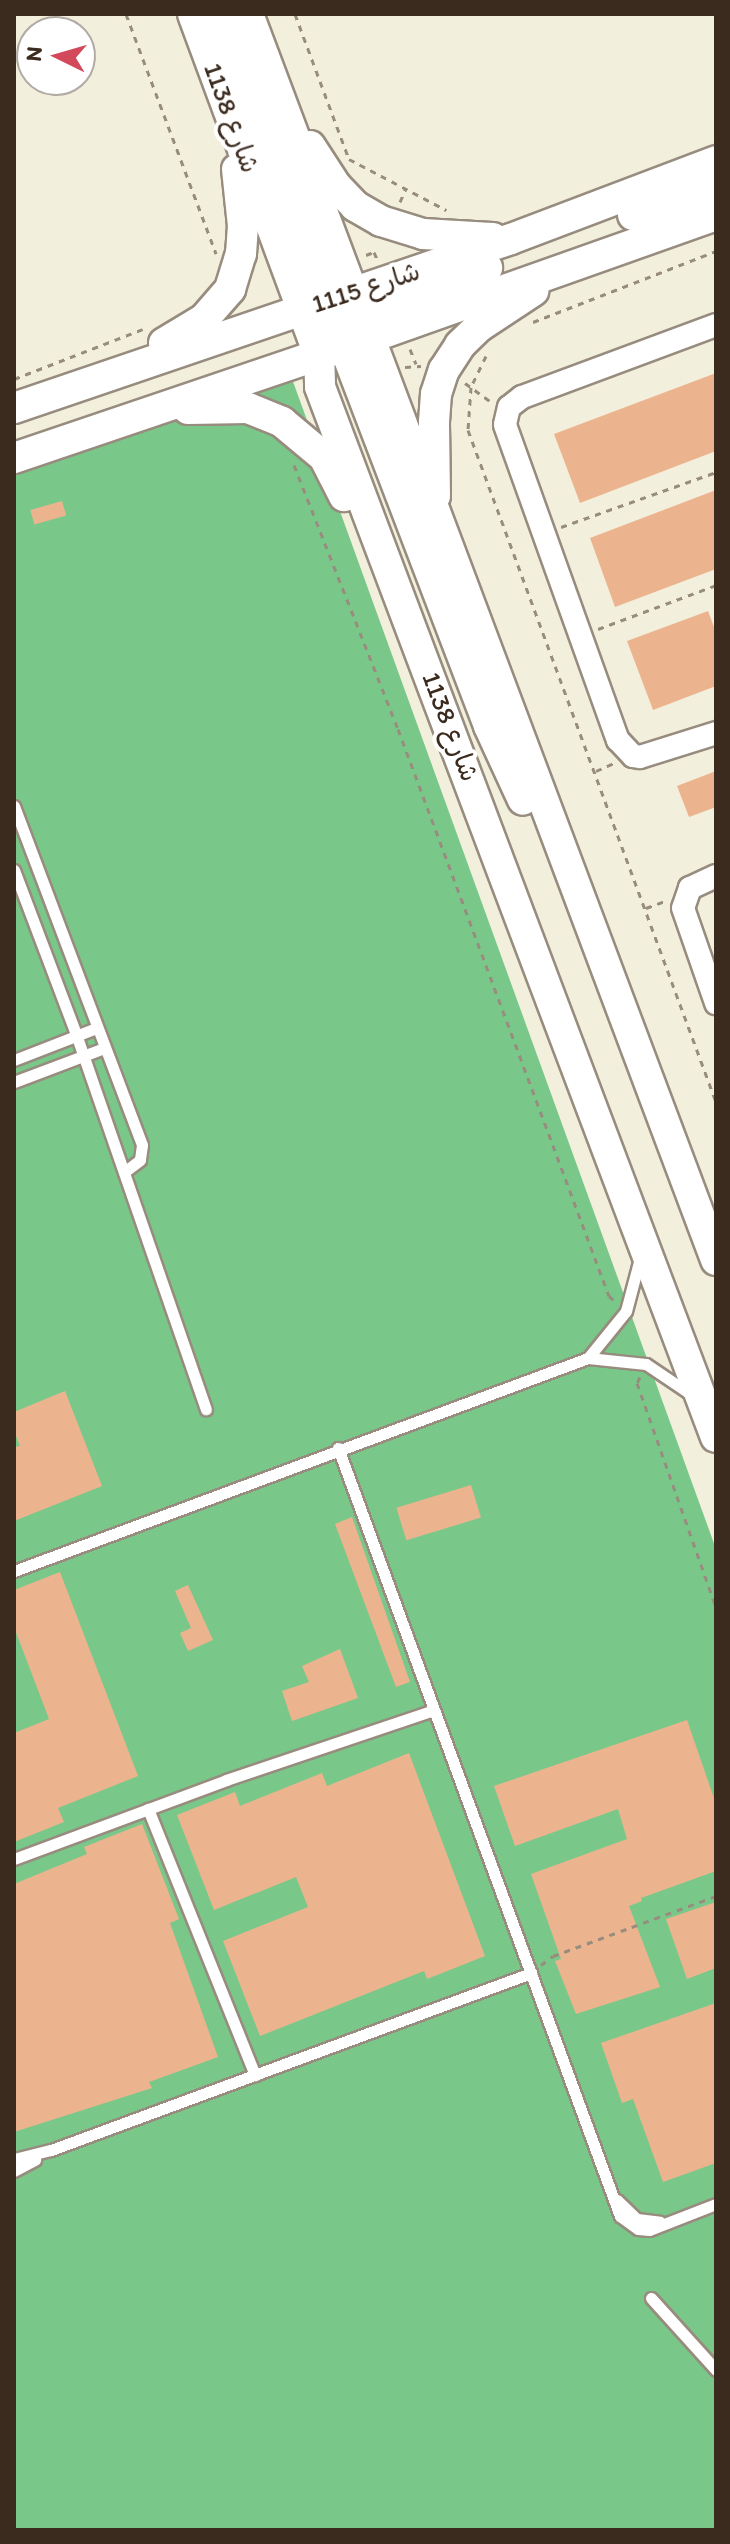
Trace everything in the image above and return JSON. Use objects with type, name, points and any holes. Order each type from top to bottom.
[{"type":"street","name":"شارع 1138","points":[[193,14],[230,116],[435,510],[716,1260]]},
{"type":"street","points":[[219,14],[489,726],[542,840],[583,910]]},
{"type":"street","name":"شارع 1138","points":[[248,14],[277,90],[336,323],[320,387],[716,1437]]},
{"type":"street","points":[[277,90],[329,177],[355,206],[389,224],[423,234],[511,239]]},
{"type":"street","points":[[116,371],[204,319],[230,289],[241,254],[243,226],[230,116]]},
{"type":"street","name":"شارع 1115","points":[[14,458],[138,415],[511,239],[716,161]]},
{"type":"street","points":[[14,441],[716,184]]},
{"type":"street","name":"شارع 1115","points":[[14,408],[116,371],[564,269],[716,215]]},
{"type":"street","points":[[435,510],[434,422],[436,394],[444,370],[460,345],[480,326],[564,269]]},
{"type":"street","points":[[716,325],[513,403],[505,425],[618,740],[633,756],[651,756],[716,733]]},
{"type":"street","points":[[138,415],[202,407],[248,408],[282,422],[324,457],[339,483],[460,799],[486,822]]},
{"type":"street","points":[[716,876],[690,888],[683,908],[716,1003]]},
{"type":"lane","points":[[14,806],[143,1150],[140,1160],[124,1172]]},
{"type":"lane","points":[[14,870],[84,1056],[206,1409]]},
{"type":"lane","points":[[14,1060],[96,1028]]},
{"type":"lane","points":[[14,1082],[104,1048]]},
{"type":"lane","points":[[588,1358],[626,1311],[643,1248]]},
{"type":"lane","points":[[14,1571],[338,1448],[588,1358],[646,1364],[703,1402]]},
{"type":"lane","points":[[338,1448],[612,2193],[637,2219],[671,2222],[716,2204]]},
{"type":"lane","points":[[14,1859],[434,1710]]},
{"type":"lane","points":[[148,1809],[255,2075]]},
{"type":"lane","points":[[14,2159],[51,2150],[531,1973]]},
{"type":"lane","points":[[14,2171],[51,2150]]},
{"type":"lane","points":[[651,2298],[716,2370]]},
{"type":"path","points":[[126,14],[217,257]]},
{"type":"path","points":[[295,14],[349,159],[454,214]]},
{"type":"path","points":[[522,326],[716,251]]},
{"type":"path","points":[[14,379],[147,328]]},
{"type":"path","points":[[489,352],[471,387],[468,430],[716,1102]]},
{"type":"path","points":[[290,460],[298,471],[398,729],[609,1296],[626,1311]]},
{"type":"path","points":[[543,534],[716,472]]},
{"type":"path","points":[[580,636],[716,585]]},
{"type":"path","points":[[646,1364],[637,1383],[716,1607]]},
{"type":"path","points":[[531,1973],[553,1956],[716,1896]]},
{"type":"green space","points":[[287,365],[716,1549],[716,2530],[14,2530],[14,468]]},
{"type":"building","points":[[716,373],[716,451],[580,503],[554,434]]},
{"type":"building","points":[[716,490],[716,569],[615,607],[590,538]]},
{"type":"building","points":[[62,501],[66,515],[34,525],[30,510]]},
{"type":"building","points":[[708,611],[716,632],[716,686],[653,710],[627,641]]},
{"type":"building","points":[[716,771],[716,807],[689,817],[677,786]]},
{"type":"building","points":[[65,1391],[102,1486],[14,1521],[14,1447],[20,1446],[14,1431],[14,1412]]},
{"type":"building","points":[[471,1485],[481,1518],[406,1540],[396,1508]]},
{"type":"building","points":[[352,1517],[410,1682],[396,1687],[335,1524]]},
{"type":"building","points":[[60,1572],[138,1776],[58,1808],[64,1822],[14,1842],[14,1733],[49,1719],[14,1627],[14,1590]]},
{"type":"building","points":[[188,1585],[213,1640],[188,1651],[180,1633],[191,1628],[175,1591]]},
{"type":"building","points":[[340,1649],[358,1698],[292,1721],[282,1691],[309,1682],[302,1666]]},
{"type":"building","points":[[687,1720],[716,1804],[716,1871],[641,1898],[642,1901],[629,1906],[660,1987],[576,2014],[555,1961],[561,1959],[531,1874],[627,1839],[618,1809],[515,1846],[494,1786]]},
{"type":"building","points":[[409,1753],[485,1956],[427,1979],[424,1971],[260,2036],[223,1941],[308,1907],[296,1877],[214,1910],[177,1815],[235,1792],[240,1806],[322,1773],[327,1786]]},
{"type":"building","points":[[142,1824],[179,1919],[170,1923],[218,2057],[149,2082],[152,2088],[14,2132],[14,1884],[87,1854],[84,1847]]},
{"type":"building","points":[[716,1902],[716,1968],[687,1979],[666,1919]]},
{"type":"building","points":[[716,2003],[716,2163],[663,2182],[633,2099],[622,2103],[601,2043]]}]
